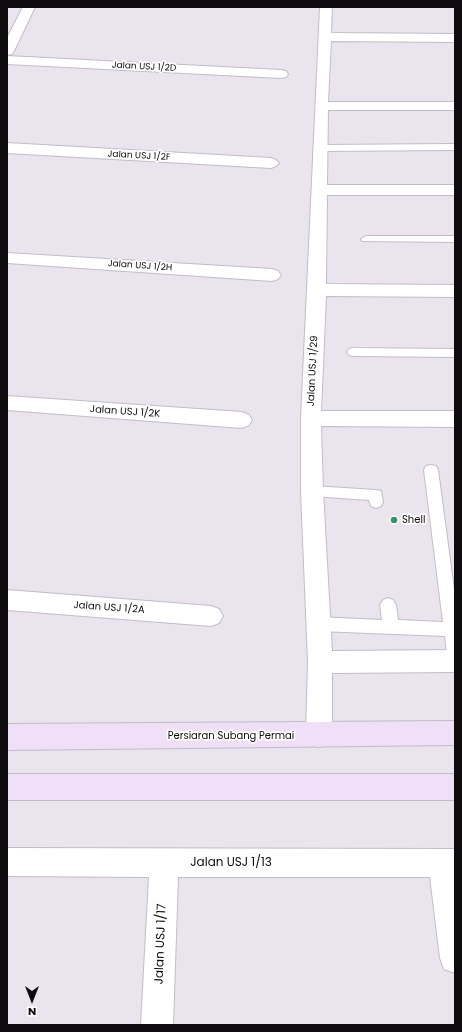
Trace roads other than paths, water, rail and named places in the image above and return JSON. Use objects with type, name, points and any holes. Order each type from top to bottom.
[{"type":"main road","name":"Persiaran Subang Permai","points":[[7,737],[455,733]]},
{"type":"main road","points":[[7,787],[455,787]]},
{"type":"street","points":[[7,51],[29,7]]},
{"type":"street","name":"Jalan USJ 1/29","points":[[319,735],[320,662],[312,491],[311,418],[317,290],[321,106],[326,7]]},
{"type":"street","points":[[324,37],[455,38]]},
{"type":"street","name":"Jalan USJ 1/2D","points":[[7,60],[281,74]]},
{"type":"street","points":[[321,106],[455,106]]},
{"type":"street","name":"Jalan USJ 1/2F","points":[[7,148],[271,164]]},
{"type":"street","points":[[320,190],[455,190]]},
{"type":"street","name":"Jalan USJ 1/2H","points":[[7,258],[272,275]]},
{"type":"street","points":[[317,290],[455,291]]},
{"type":"street","name":"Jalan USJ 1/2K","points":[[7,403],[242,420]]},
{"type":"street","points":[[311,418],[455,419]]},
{"type":"street","name":"Jalan USJ 1/2A","points":[[7,600],[211,616]]},
{"type":"street","points":[[320,662],[455,661]]},
{"type":"street","name":"Jalan USJ 1/13","points":[[7,862],[449,863]]},
{"type":"street","name":"Jalan USJ 1/17","points":[[157,1025],[164,863]]},
{"type":"street","points":[[449,863],[455,958]]},
{"type":"lane","points":[[320,148],[455,147]]},
{"type":"lane","points":[[366,239],[455,239]]},
{"type":"lane","points":[[353,352],[455,353]]},
{"type":"lane","points":[[431,470],[455,655]]},
{"type":"lane","points":[[312,491],[376,495],[376,502]]},
{"type":"lane","points":[[388,605],[391,627]]},
{"type":"lane","points":[[318,624],[451,629]]},
{"type":"place","name":"Shell","points":[[394,520]]}]
